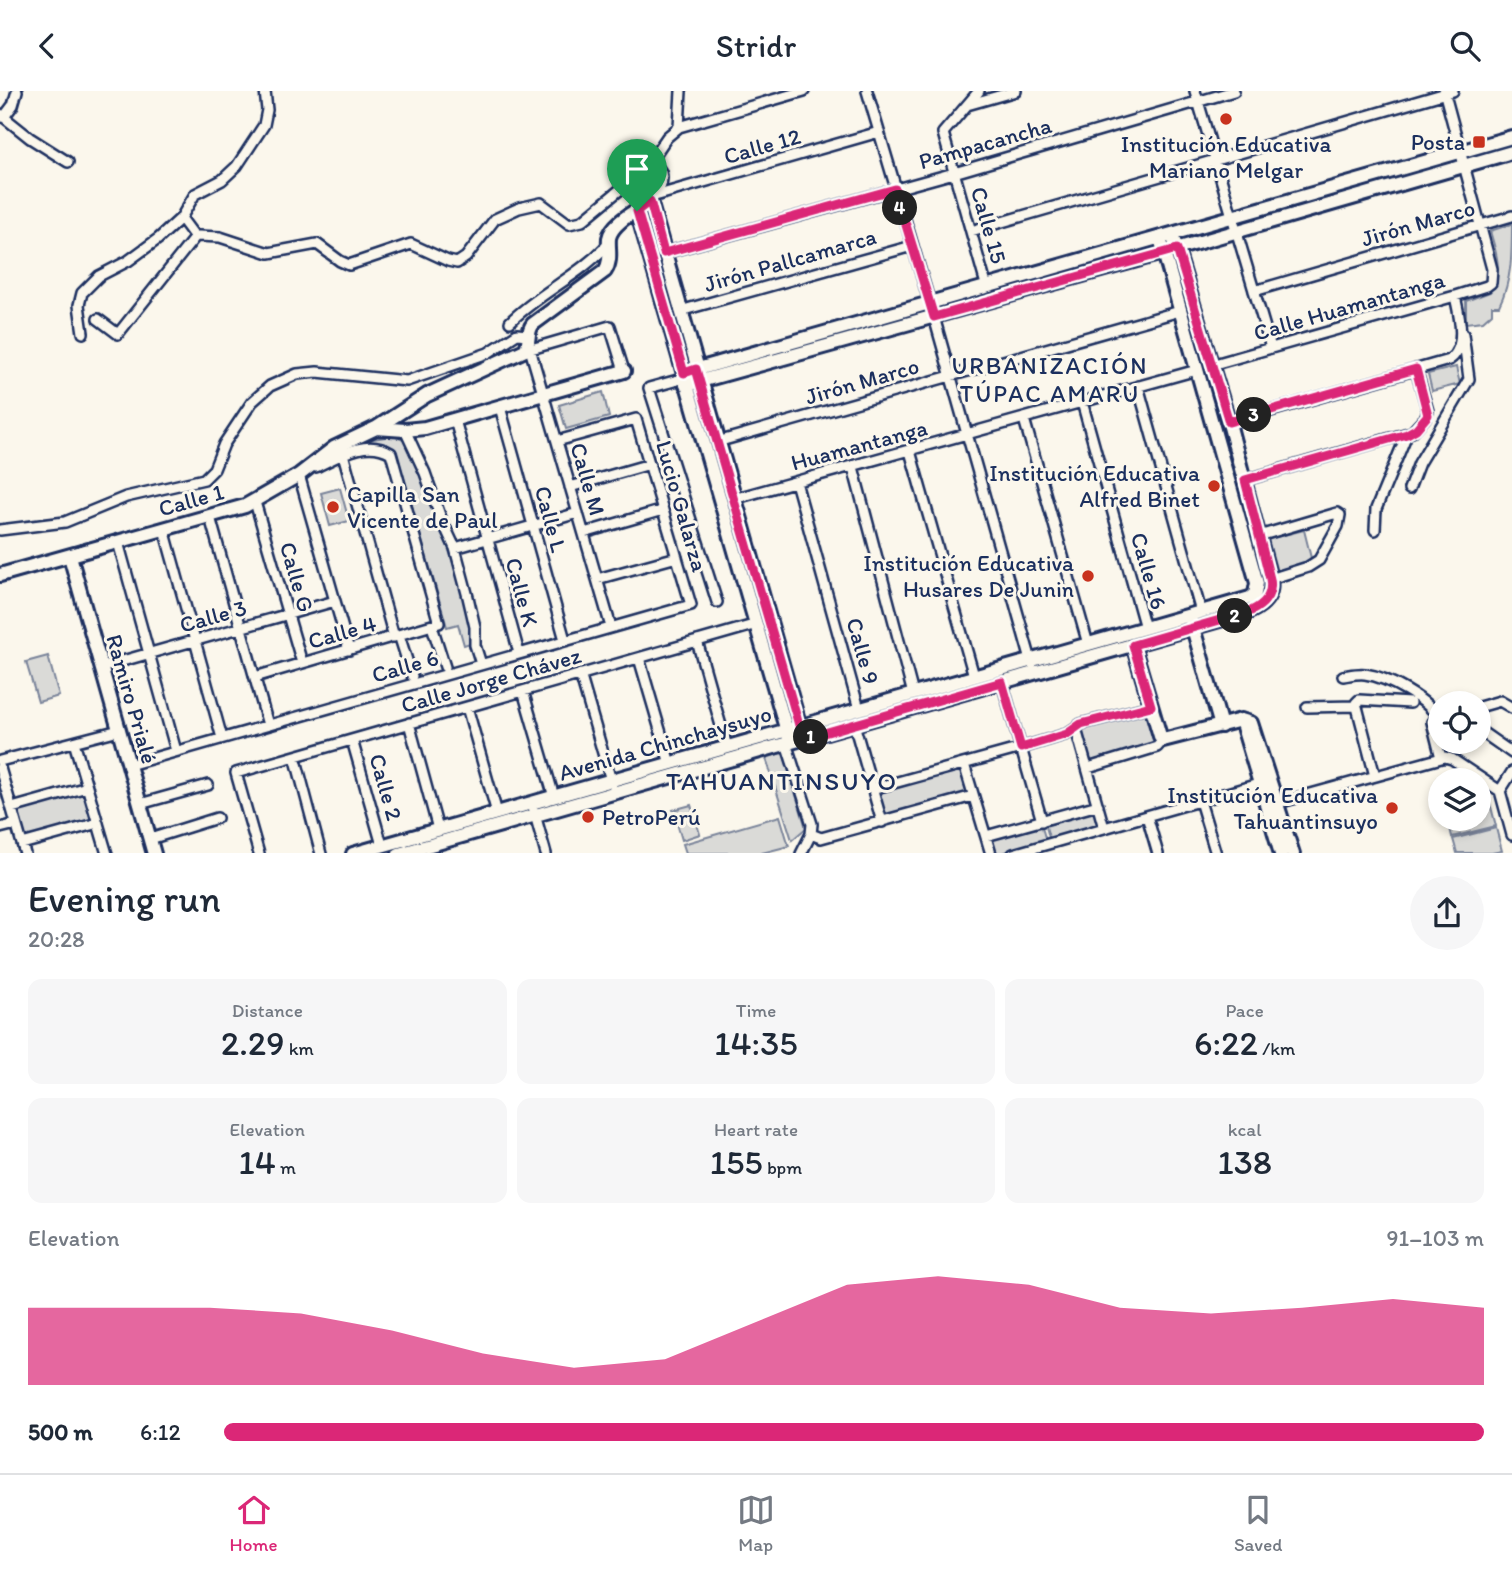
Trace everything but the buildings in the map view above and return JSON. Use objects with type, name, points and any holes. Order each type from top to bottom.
[{"type":"street","points":[[17,91],[13,105],[2,115],[30,138],[68,162]]},
{"type":"street","points":[[83,333],[79,305],[82,293],[99,276],[137,255],[181,219],[195,194],[227,176],[260,133],[266,118],[265,91]]},
{"type":"street","points":[[679,127],[681,91]]},
{"type":"street","points":[[195,237],[220,237],[269,253],[317,244],[349,265],[411,244],[457,263],[466,257],[490,224],[503,214],[532,203],[541,203],[569,225],[576,224],[639,178],[667,137],[679,127],[804,91]]},
{"type":"street","points":[[867,91],[1033,667]]},
{"type":"street","points":[[967,105],[979,91]]},
{"type":"street","points":[[967,105],[1016,91]]},
{"type":"street","points":[[1195,91],[1271,348]]},
{"type":"street","name":"Pampacancha","points":[[664,253],[954,173],[1234,91]]},
{"type":"street","points":[[971,230],[1447,92],[1480,225]]},
{"type":"street","name":"Calle 15","points":[[967,105],[943,133],[987,288]]},
{"type":"street","name":"Calle 12","points":[[652,198],[879,132]]},
{"type":"street","points":[[932,311],[987,288],[1512,137]]},
{"type":"street","points":[[717,602],[649,388],[1237,232],[1512,152]]},
{"type":"street","points":[[651,163],[660,168],[663,176],[661,187],[652,198],[680,311],[690,377],[716,442],[733,499],[793,736],[812,824],[811,834],[801,853]]},
{"type":"street","name":"Calle 1","points":[[0,575],[256,502],[299,475],[334,447],[376,429],[427,395],[525,350],[529,342],[530,328],[537,320],[605,271],[609,260],[611,233],[652,198]]},
{"type":"street","points":[[637,211],[690,377],[757,624],[793,736]]},
{"type":"street","name":"Jirón Marco","points":[[1254,291],[1512,216]]},
{"type":"street","points":[[181,219],[195,237]]},
{"type":"street","name":"Calle Huamantanga","points":[[1211,365],[1487,286],[1493,278],[1480,225]]},
{"type":"street","points":[[1166,236],[1229,422],[1270,579],[1270,593],[1259,607],[1195,618]]},
{"type":"street","points":[[97,319],[118,334],[195,237]]},
{"type":"street","points":[[510,322],[523,309],[592,261],[610,243]]},
{"type":"street","name":"Jirón Pallcamarca","points":[[680,311],[912,246]]},
{"type":"street","points":[[1171,250],[1180,311],[1257,590],[1250,598],[1195,618]]},
{"type":"street","points":[[1409,489],[1419,463],[1469,379],[1455,296]]},
{"type":"street","name":"Jirón Marco","points":[[716,442],[1180,311]]},
{"type":"street","points":[[1229,422],[1454,358],[1461,326]]},
{"type":"street","points":[[0,530],[65,522],[126,497],[204,479],[214,469],[224,444],[252,402],[270,386],[297,374],[317,372],[400,381],[417,379],[488,352],[517,334],[529,342],[610,327],[624,371]]},
{"type":"street","name":"Calle M","points":[[529,342],[611,627]]},
{"type":"street","points":[[1245,480],[1407,434],[1416,429],[1428,411],[1416,369]]},
{"type":"street","name":"Huamantanga","points":[[733,499],[1197,370]]},
{"type":"street","name":"Calle 1","points":[[376,429],[425,428],[624,371]]},
{"type":"street","points":[[1138,386],[1221,726]]},
{"type":"street","name":"Calle 16","points":[[1082,402],[1145,628]]},
{"type":"street","name":"Calle L","points":[[500,407],[565,640]]},
{"type":"street","name":"Lucio Galarza","points":[[557,441],[636,419],[691,605]]},
{"type":"street","points":[[1024,419],[1088,644]]},
{"type":"street","name":"Calle K","points":[[455,420],[519,653]]},
{"type":"street","points":[[405,430],[455,548],[481,664]]},
{"type":"street","points":[[1375,530],[1376,509],[1407,434]]},
{"type":"street","points":[[349,650],[299,475],[357,448],[371,447],[384,449],[393,456],[445,667]]},
{"type":"street","points":[[910,451],[974,676]]},
{"type":"street","points":[[343,454],[397,636],[412,677]]},
{"type":"street","points":[[570,487],[650,464]]},
{"type":"street","points":[[853,467],[913,694]]},
{"type":"street","name":"Calle 9","points":[[796,482],[859,709]]},
{"type":"street","name":"Calle G","points":[[256,502],[302,663]]},
{"type":"street","points":[[584,533],[663,510]]},
{"type":"street","points":[[455,548],[578,513]]},
{"type":"street","points":[[1259,536],[1337,513],[1341,518],[1319,560],[1308,567],[1270,579]]},
{"type":"street","points":[[210,517],[268,725]]},
{"type":"street","points":[[164,529],[222,738]]},
{"type":"street","points":[[118,543],[176,751]]},
{"type":"street","name":"Ramiro Prialé","points":[[69,556],[154,853]]},
{"type":"street","points":[[597,579],[677,557]]},
{"type":"street","name":"Calle 3","points":[[101,667],[335,601]]},
{"type":"street","name":"Calle 6","points":[[129,765],[691,605]]},
{"type":"street","name":"Avenida Chinchaysuyo","points":[[353,853],[497,813],[533,809],[554,797],[612,787],[670,764],[727,747],[854,724],[1002,682],[1088,644],[1195,618]]},
{"type":"street","name":"Avenida Chinchaysuyo","points":[[400,853],[533,809],[793,736],[859,709],[974,676],[1033,667],[1133,645],[1195,618]]},
{"type":"street","name":"Calle Jorge Chávez","points":[[259,853],[236,773],[757,624]]},
{"type":"street","name":"Calle 4","points":[[255,677],[436,625]]},
{"type":"street","points":[[697,641],[727,747]]},
{"type":"street","points":[[1133,645],[1163,740]]},
{"type":"street","points":[[639,657],[670,764]]},
{"type":"street","points":[[580,674],[612,787]]},
{"type":"street","points":[[1343,675],[1366,674],[1389,682],[1428,705]]},
{"type":"street","points":[[1002,682],[1042,821]]},
{"type":"street","points":[[523,691],[554,797]]},
{"type":"street","points":[[1491,704],[1500,701],[1512,708]]},
{"type":"street","points":[[1358,703],[1375,776]]},
{"type":"street","points":[[1307,707],[1410,703]]},
{"type":"street","points":[[872,789],[1021,748],[1076,729],[1081,724],[1151,706]]},
{"type":"street","points":[[467,707],[497,813]]},
{"type":"street","points":[[1241,720],[1281,853]]},
{"type":"street","points":[[1087,768],[1157,747],[1163,740],[1241,720],[1249,722],[1293,853]]},
{"type":"street","points":[[409,723],[439,829]]},
{"type":"street","points":[[854,724],[882,822]]},
{"type":"street","points":[[1076,729],[1104,828]]},
{"type":"street","points":[[0,761],[119,730]]},
{"type":"street","points":[[1491,738],[1512,753]]},
{"type":"street","name":"Calle 2","points":[[352,740],[382,845]]},
{"type":"street","points":[[74,742],[107,853]]},
{"type":"street","points":[[1441,754],[1441,758]]},
{"type":"street","points":[[295,756],[321,853]]},
{"type":"street","points":[[1278,803],[1441,758],[1452,759],[1500,791],[1509,815],[1512,835]]},
{"type":"street","points":[[964,764],[991,853]]},
{"type":"street","points":[[0,768],[24,849],[98,823]]},
{"type":"street","points":[[1500,791],[1512,772]]},
{"type":"street","points":[[1013,853],[1262,783]]},
{"type":"street","points":[[140,804],[208,785]]},
{"type":"street","points":[[12,808],[87,787]]},
{"type":"street","points":[[811,834],[821,838],[974,796]]},
{"type":"street","points":[[1200,801],[1216,853]]},
{"type":"street","points":[[986,836],[1098,805]]},
{"type":"street","points":[[533,809],[546,853]]},
{"type":"street","points":[[1147,815],[1158,853]]},
{"type":"street","points":[[150,839],[217,818]]},
{"type":"street","points":[[0,828],[16,824]]},
{"type":"shaded area","points":[[1512,224],[1509,276],[1499,306],[1492,306],[1492,313],[1483,321],[1466,323],[1466,301],[1490,292],[1497,277],[1498,262],[1490,231]]},
{"type":"shaded area","points":[[1456,367],[1460,384],[1432,391],[1428,374]]},
{"type":"shaded area","points":[[603,392],[609,417],[566,429],[559,405]]},
{"type":"shaded area","points":[[385,437],[406,441],[421,475],[441,527],[470,619],[470,643],[464,645],[458,624],[447,627],[397,454],[384,445],[356,446],[355,442]]},
{"type":"shaded area","points":[[340,488],[349,521],[330,526],[321,493]]},
{"type":"shaded area","points":[[1304,530],[1312,562],[1277,572],[1268,539]]},
{"type":"shaded area","points":[[48,656],[59,696],[38,702],[26,662]]},
{"type":"shaded area","points":[[1149,709],[1159,744],[1090,765],[1079,729]]},
{"type":"shaded area","points":[[781,753],[784,755],[806,828],[792,840],[766,758]]},
{"type":"shaded area","points":[[963,767],[971,795],[883,820],[875,790]]},
{"type":"shaded area","points":[[85,790],[94,821],[26,840],[17,809]]},
{"type":"shaded area","points":[[691,805],[700,834],[682,840],[673,810]]},
{"type":"shaded area","points":[[1491,807],[1496,826],[1491,827]]},
{"type":"shaded area","points":[[1096,808],[1101,826],[1050,841],[1045,823]]},
{"type":"shaded area","points":[[780,816],[789,846],[762,853],[686,853],[683,844]]},
{"type":"shaded area","points":[[1041,824],[1046,841],[994,853],[989,838]]},
{"type":"shaded area","points":[[1496,828],[1502,851],[1457,853],[1453,839]]},
{"type":"shaded area","points":[[1451,831],[1476,831],[1452,837]]},
{"type":"place","name":"Institución Educativa Mariano Melgar","points":[[1226,119]]},
{"type":"place","name":"Posta","points":[[1479,142]]},
{"type":"place","name":"Institución Educativa Alfred Binet","points":[[1214,486]]},
{"type":"place","name":"Capilla San Vicente de Paul","points":[[333,507]]},
{"type":"place","name":"Institución Educativa Husares De Junin","points":[[1088,576]]},
{"type":"place","name":"Institución Educativa Tahuantinsuyo","points":[[1392,808]]},
{"type":"place","name":"PetroPerú","points":[[588,817]]},
{"type":"district","name":"URBANIZACIÓN TÚPAC AMARU","points":[[1050,379]]},
{"type":"district","name":"TAHUANTINSUYO","points":[[782,781]]},
{"type":"route","points":[[895,189],[934,317],[1177,249],[1229,422],[1416,369],[1428,415],[1416,429],[1407,434],[1245,480],[1272,587],[1270,593],[1266,601],[1251,611],[1133,645],[1151,706],[1081,724],[1067,734],[1021,748],[1002,682],[803,739],[696,369],[684,373],[637,211],[650,201],[664,253],[895,189]]}]
